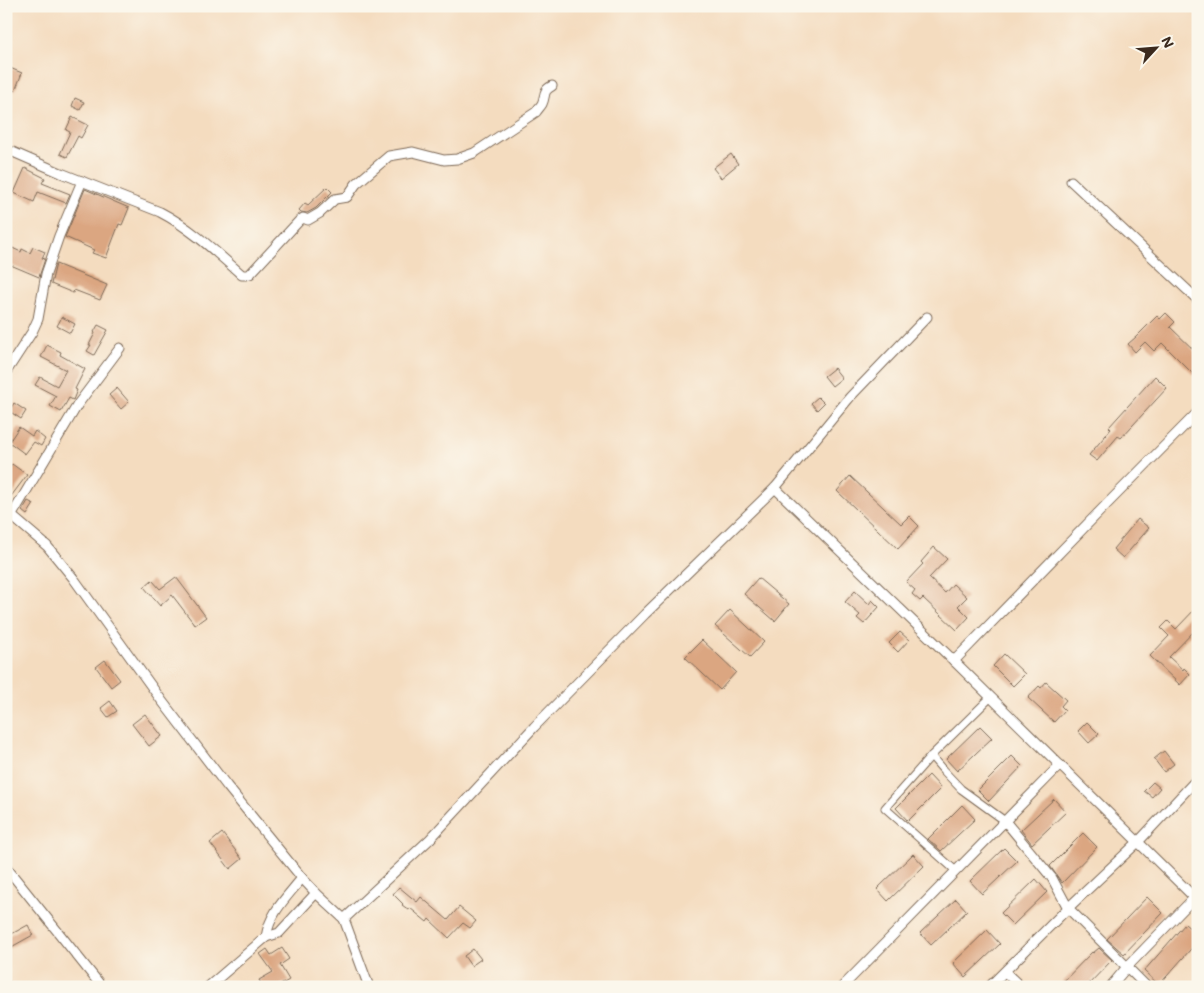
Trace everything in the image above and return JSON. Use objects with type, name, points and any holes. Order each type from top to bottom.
[{"type":"street","points":[[6,149],[153,209],[170,218],[209,246],[242,275],[246,276],[299,221],[303,218],[308,220],[335,200],[347,196],[356,184],[388,156],[413,152],[444,160],[457,160],[474,153],[536,112],[543,103],[548,88],[552,86]]},
{"type":"street","points":[[6,372],[32,332],[38,319],[46,274],[59,236],[82,181]]},
{"type":"street","points":[[1071,181],[1198,300]]},
{"type":"street","points":[[344,919],[430,839],[534,727],[645,614],[775,488],[850,396],[927,317]]},
{"type":"street","points":[[120,348],[78,404],[8,516],[47,546],[74,579],[227,786],[302,878],[344,919],[369,987]]},
{"type":"street","points":[[954,662],[1104,506],[1198,412]]},
{"type":"street","points":[[775,488],[1196,899],[1110,987]]},
{"type":"street","points":[[956,871],[885,808],[932,756],[990,697]]},
{"type":"street","points":[[932,756],[962,789],[1005,821],[1052,878],[1068,908],[1147,987]]},
{"type":"street","points":[[842,987],[1060,765]]},
{"type":"street","points":[[989,987],[1068,908],[1138,842],[1198,778]]},
{"type":"street","points":[[6,867],[102,987]]},
{"type":"street","points":[[266,937],[273,915],[302,878]]},
{"type":"street","points":[[208,987],[266,937],[279,933],[316,893]]},
{"type":"street","points":[[1005,972],[1021,987]]},
{"type":"building","points":[[10,68],[22,73],[15,91],[6,88],[6,77]]},
{"type":"building","points":[[75,98],[84,102],[80,110],[72,106]]},
{"type":"building","points":[[72,117],[88,125],[81,138],[78,136],[67,157],[60,154],[70,132],[66,130]]},
{"type":"building","points":[[731,154],[738,164],[721,178],[713,168]]},
{"type":"building","points":[[25,168],[45,178],[42,183],[70,194],[66,203],[38,192],[34,202],[14,193]]},
{"type":"building","points":[[327,187],[332,192],[316,208],[307,213],[299,210],[305,203],[308,205]]},
{"type":"building","points":[[85,189],[129,208],[122,225],[119,224],[106,258],[92,253],[94,250],[65,237]]},
{"type":"building","points":[[6,245],[21,252],[22,249],[30,253],[33,247],[45,252],[42,258],[45,259],[39,277],[6,263]]},
{"type":"building","points":[[56,264],[107,285],[100,300],[74,290],[73,293],[51,284]]},
{"type":"building","points":[[1166,313],[1175,322],[1170,327],[1198,354],[1198,379],[1162,343],[1154,351],[1145,342],[1135,352],[1128,344],[1157,316],[1160,319]]},
{"type":"building","points":[[62,317],[75,324],[70,333],[57,326]]},
{"type":"building","points":[[98,325],[108,330],[94,355],[87,351]]},
{"type":"building","points":[[47,345],[61,352],[60,355],[85,369],[75,389],[77,390],[73,400],[69,398],[61,412],[50,406],[56,396],[35,385],[40,377],[57,386],[66,370],[41,357]]},
{"type":"building","points":[[834,368],[842,378],[832,386],[824,376]]},
{"type":"building","points":[[1155,376],[1167,388],[1121,438],[1118,436],[1097,461],[1089,455],[1111,429],[1109,427]]},
{"type":"building","points":[[117,388],[129,402],[121,409],[109,395]]},
{"type":"building","points":[[818,397],[824,403],[817,410],[811,403]]},
{"type":"building","points":[[14,403],[26,411],[21,419],[9,411]]},
{"type":"building","points":[[19,427],[32,436],[35,431],[45,439],[41,446],[34,442],[25,454],[9,442]]},
{"type":"building","points":[[12,464],[27,475],[6,503],[6,471]]},
{"type":"building","points":[[850,476],[901,524],[909,516],[919,526],[898,549],[837,491]]},
{"type":"building","points":[[28,501],[34,504],[27,515],[22,511]]},
{"type":"building","points":[[1138,519],[1149,528],[1123,558],[1113,549]]},
{"type":"building","points":[[934,547],[947,559],[929,578],[945,593],[953,584],[967,597],[958,606],[969,617],[957,630],[923,598],[920,601],[912,594],[915,590],[906,582],[923,564],[921,562]]},
{"type":"building","points":[[176,577],[206,617],[195,625],[172,595],[160,606],[144,587],[152,580],[160,589]]},
{"type":"building","points":[[758,578],[789,604],[775,621],[744,594]]},
{"type":"building","points":[[855,591],[869,604],[872,600],[879,607],[864,624],[857,618],[860,615],[845,602]]},
{"type":"building","points":[[1198,606],[1198,627],[1169,657],[1190,674],[1180,685],[1150,656],[1169,636],[1161,628],[1168,621],[1176,629]]},
{"type":"building","points":[[730,610],[764,642],[750,657],[715,626]]},
{"type":"building","points":[[900,632],[909,640],[898,652],[889,643]]},
{"type":"building","points":[[702,640],[736,672],[720,690],[685,657]]},
{"type":"building","points":[[1004,654],[1025,674],[1013,686],[993,666]]},
{"type":"building","points":[[105,660],[120,680],[111,687],[96,667]]},
{"type":"building","points":[[1046,682],[1066,700],[1061,706],[1065,710],[1054,722],[1028,698],[1039,686],[1041,688]]},
{"type":"building","points":[[110,701],[117,711],[108,717],[101,708]]},
{"type":"building","points":[[145,714],[162,736],[149,746],[132,724]]},
{"type":"building","points":[[1087,722],[1099,734],[1089,743],[1078,731]]},
{"type":"building","points":[[980,726],[992,738],[957,771],[946,759]]},
{"type":"building","points":[[1164,751],[1174,764],[1164,772],[1154,759]]},
{"type":"building","points":[[1012,756],[1022,766],[989,801],[978,790]]},
{"type":"building","points":[[929,775],[941,788],[908,821],[896,808]]},
{"type":"building","points":[[1153,782],[1160,788],[1152,797],[1144,791]]},
{"type":"building","points":[[1054,799],[1066,812],[1032,844],[1021,830]]},
{"type":"building","points":[[962,805],[975,819],[941,851],[928,839]]},
{"type":"building","points":[[222,833],[242,859],[230,869],[210,843]]},
{"type":"building","points":[[1083,833],[1097,847],[1062,883],[1050,866]]},
{"type":"building","points":[[1004,848],[1017,861],[982,894],[970,881]]},
{"type":"building","points":[[913,854],[924,866],[888,901],[877,889]]},
{"type":"building","points":[[1036,879],[1047,892],[1013,925],[1001,913]]},
{"type":"building","points":[[399,887],[417,902],[421,897],[448,920],[459,907],[476,921],[470,928],[463,923],[449,938],[429,919],[427,922],[410,908],[409,910],[402,905],[393,894]]},
{"type":"building","points":[[1147,897],[1163,913],[1124,954],[1107,939]]},
{"type":"building","points":[[956,899],[967,911],[931,945],[920,933]]},
{"type":"building","points":[[1185,924],[1198,935],[1198,941],[1159,985],[1144,971]]},
{"type":"building","points":[[28,925],[33,935],[6,950],[6,937]]},
{"type":"building","points":[[987,930],[1000,944],[965,977],[953,963]]},
{"type":"building","points":[[282,948],[289,959],[280,965],[289,980],[277,987],[263,987],[259,980],[273,972],[260,954],[267,949],[271,955]]},
{"type":"building","points":[[1099,948],[1112,960],[1086,987],[1058,987],[1092,952]]},
{"type":"building","points":[[473,949],[481,959],[471,966],[464,956]]}]
